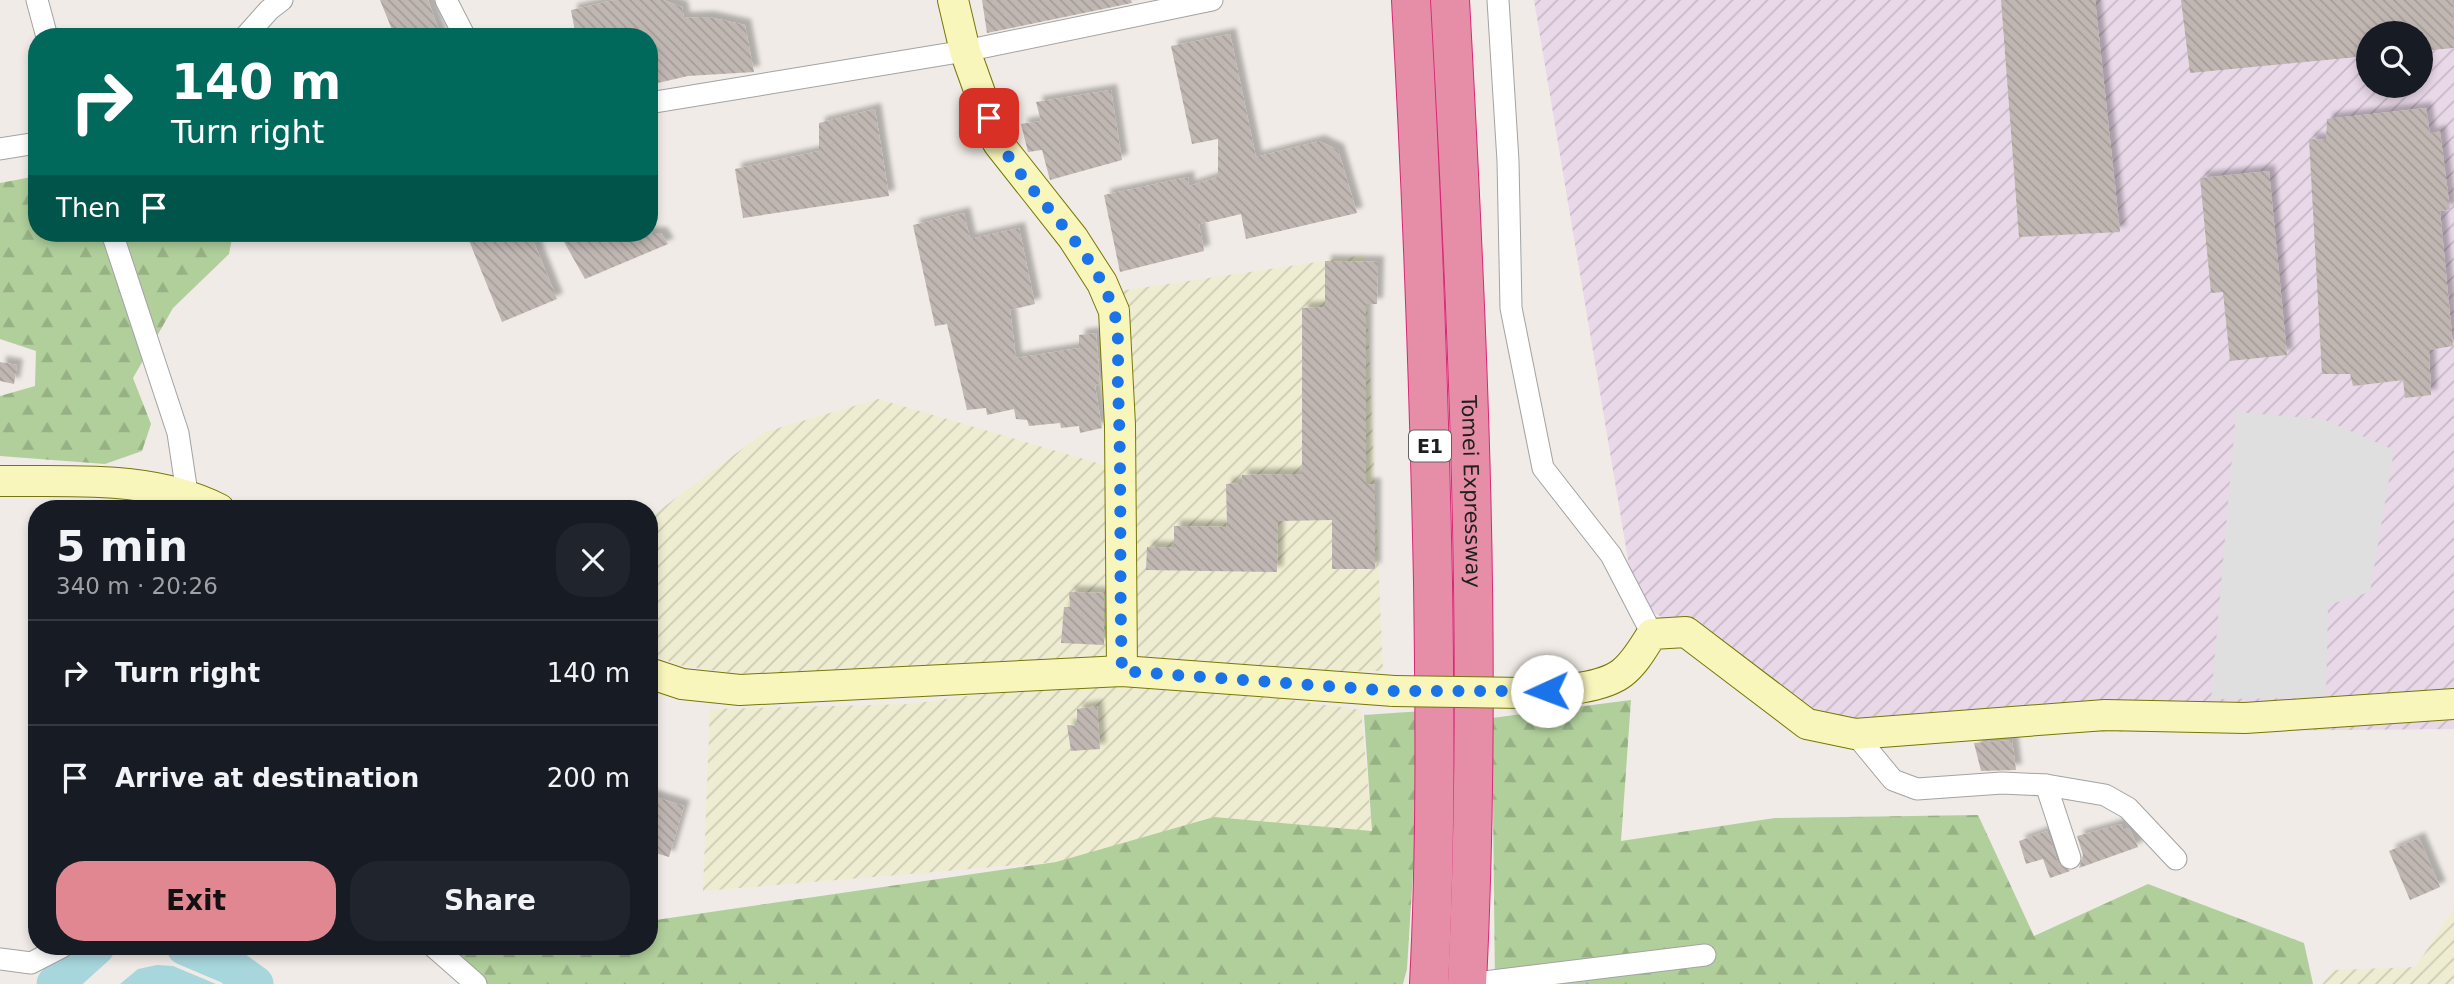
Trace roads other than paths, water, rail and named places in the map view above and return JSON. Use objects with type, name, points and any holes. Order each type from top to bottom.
[{"type":"highway","name":"Tomei Expressway","points":[[1411,0],[1429,375],[1434,892],[1429,984]]},
{"type":"highway","name":"Tomei Expressway","points":[[1450,0],[1468,386],[1475,726],[1467,984]]},
{"type":"street","points":[[37,0],[45,28]]},
{"type":"street","points":[[253,28],[282,0]]},
{"type":"street","points":[[446,0],[460,28]]},
{"type":"street","points":[[953,0],[965,51],[998,143],[1073,238],[1102,283],[1114,311],[1120,425],[1122,671]]},
{"type":"street","points":[[658,102],[965,51],[1212,0]]},
{"type":"street","points":[[1498,0],[1508,161],[1511,308],[1544,468],[1611,555],[1652,634]]},
{"type":"street","points":[[0,149],[28,145]]},
{"type":"street","points":[[116,242],[178,433],[187,493]]},
{"type":"street","points":[[0,481],[139,484],[187,493],[201,500]]},
{"type":"street","points":[[1652,634],[1686,632],[1807,724],[1855,734],[2105,715],[2245,718],[2454,704]]},
{"type":"street","points":[[658,676],[682,684],[740,690],[1122,671],[1394,691],[1524,693],[1570,690],[1620,676],[1634,662],[1652,634]]},
{"type":"street","points":[[1855,734],[1893,780],[1917,789],[2002,783],[2046,785],[2105,795],[2128,808],[2149,827],[2176,859]]},
{"type":"street","points":[[2046,785],[2070,858]]},
{"type":"street","points":[[0,959],[32,964],[48,955]]},
{"type":"street","points":[[443,955],[476,984]]},
{"type":"street","points":[[1467,984],[1705,955]]},
{"type":"water","points":[[157,965],[173,966],[216,984],[120,984],[138,969]]},
{"type":"waterway","points":[[55,984],[87,955]]},
{"type":"waterway","points":[[204,955],[230,966],[255,984]]}]
